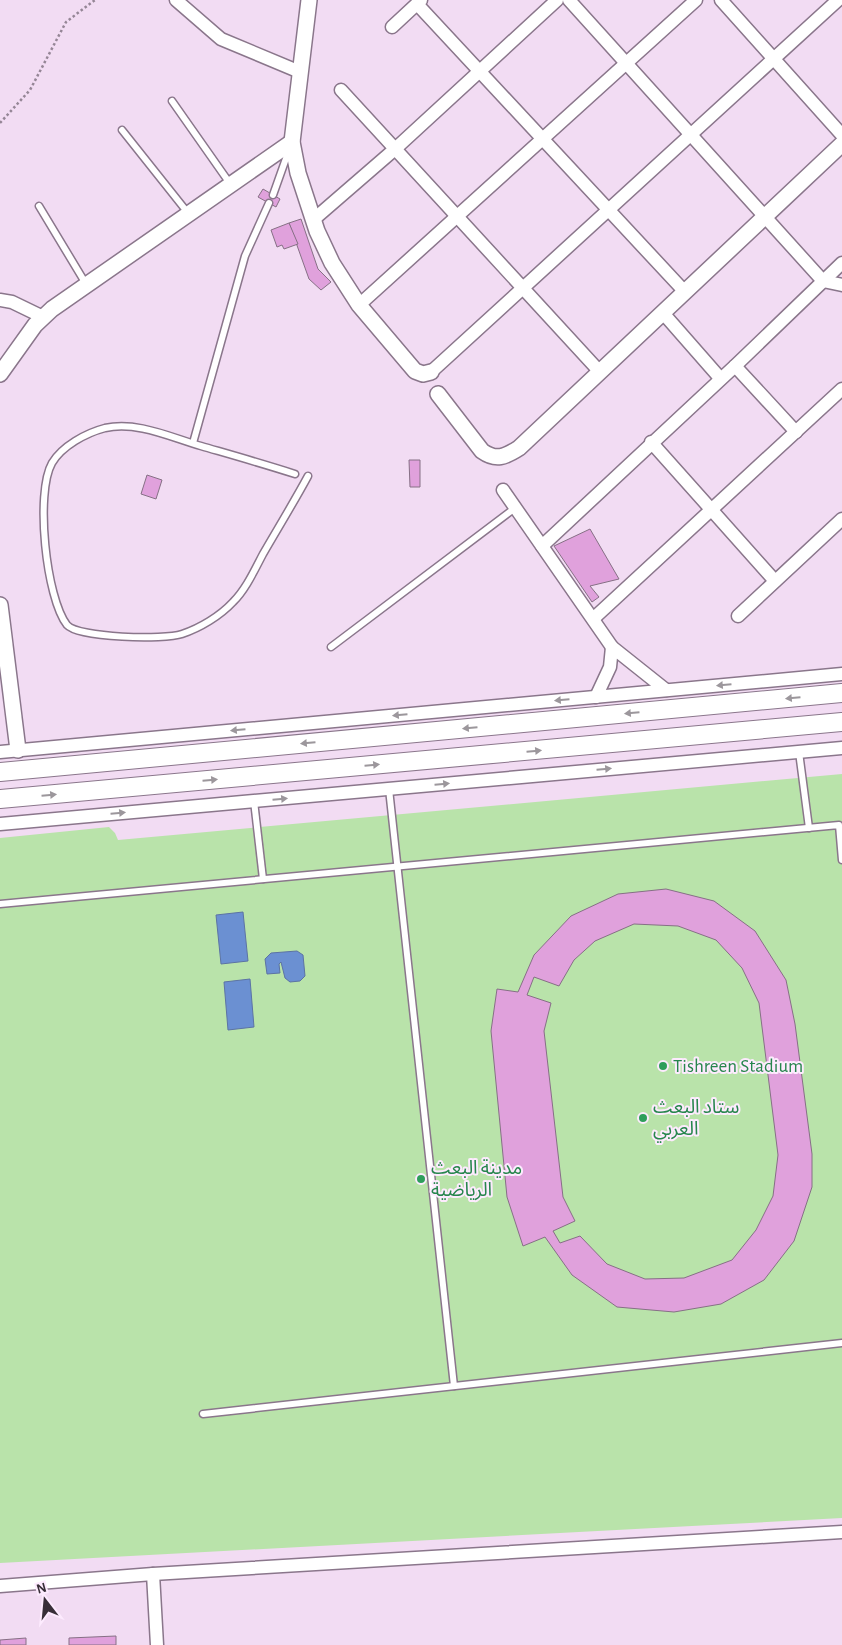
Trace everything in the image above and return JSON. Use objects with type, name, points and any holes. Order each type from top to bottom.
[{"type":"main road","points":[[0,772],[842,693]]},
{"type":"main road","points":[[0,800],[842,722]]},
{"type":"street","points":[[176,0],[229,44],[300,72]]},
{"type":"street","points":[[310,0],[292,142],[296,164],[320,240],[332,263],[359,305],[415,371],[422,374],[431,372],[838,0]]},
{"type":"street","points":[[313,220],[395,149],[557,0]]},
{"type":"street","points":[[569,0],[823,281],[842,285]]},
{"type":"street","points":[[359,305],[696,0]]},
{"type":"street","points":[[721,0],[842,135]]},
{"type":"street","points":[[392,27],[419,2],[480,71],[685,292]]},
{"type":"street","points":[[341,90],[600,372]]},
{"type":"street","points":[[0,374],[28,333],[43,317],[292,142]]},
{"type":"street","points":[[438,394],[482,450],[489,456],[504,456],[519,448],[842,144]]},
{"type":"street","points":[[542,546],[651,442],[720,378],[736,366],[842,263]]},
{"type":"street","points":[[0,300],[12,302],[43,317]]},
{"type":"street","points":[[662,313],[720,378]]},
{"type":"street","points":[[736,366],[796,432]]},
{"type":"street","points":[[594,618],[842,389]]},
{"type":"street","points":[[651,442],[775,581]]},
{"type":"street","points":[[503,490],[612,646],[666,690]]},
{"type":"street","points":[[738,616],[842,519]]},
{"type":"street","points":[[0,605],[5,675],[18,750]]},
{"type":"street","points":[[596,697],[610,667],[612,646]]},
{"type":"street","points":[[0,752],[842,674]]},
{"type":"street","points":[[0,824],[842,748]]},
{"type":"street","points":[[0,1586],[152,1574],[842,1532]]},
{"type":"street","points":[[152,1574],[157,1645]]},
{"type":"lane","points":[[172,101],[231,184]]},
{"type":"lane","points":[[122,130],[189,214]]},
{"type":"lane","points":[[273,195],[292,142]]},
{"type":"lane","points":[[193,443],[245,256],[269,203]]},
{"type":"lane","points":[[39,206],[87,285]]},
{"type":"lane","points":[[295,474],[141,428],[116,427],[96,431],[85,436],[64,450],[56,458],[47,476],[45,485],[43,504],[44,538],[49,570],[63,618],[72,629],[95,635],[162,637],[181,635],[205,623],[227,608],[242,591],[308,476]]},
{"type":"lane","points":[[331,647],[515,508]]},
{"type":"lane","points":[[799,752],[810,828]]},
{"type":"lane","points":[[389,789],[454,1386]]},
{"type":"lane","points":[[254,801],[263,879]]},
{"type":"lane","points":[[0,904],[839,825],[842,860]]},
{"type":"lane","points":[[203,1414],[842,1343]]},
{"type":"path","points":[[0,123],[30,90],[66,22],[95,0]]},
{"type":"green space","name":"مدينة البعث الرياضية","points":[[842,774],[842,1518],[0,1563],[0,838],[109,827],[115,833],[118,840]]},
{"type":"water","points":[[243,912],[248,961],[221,964],[216,915]]},
{"type":"water","points":[[297,951],[303,955],[305,976],[300,981],[290,982],[285,978],[281,962],[279,964],[280,973],[267,974],[265,959],[271,953]]},
{"type":"water","points":[[250,979],[254,1027],[228,1030],[224,982]]},
{"type":"building","points":[[263,189],[280,199],[276,207],[258,197]]},
{"type":"building","points":[[301,219],[318,269],[331,282],[321,290],[309,279],[289,223]]},
{"type":"building","points":[[289,223],[298,244],[284,249],[282,245],[277,247],[271,230]]},
{"type":"building","points":[[409,460],[420,460],[420,487],[410,487]]},
{"type":"building","points":[[147,475],[162,480],[156,499],[141,494]]},
{"type":"building","points":[[590,529],[619,579],[590,586],[599,597],[592,602],[554,546]]},
{"type":"building","name":"Tishreen Stadium","points":[[666,889],[714,901],[755,931],[786,980],[795,1024],[812,1154],[812,1187],[794,1241],[764,1280],[721,1304],[674,1312],[617,1307],[572,1275],[545,1237],[523,1246],[507,1197],[491,1031],[497,989],[518,992],[534,955],[571,916],[618,894]],"holes":[[[634,924],[678,926],[716,940],[742,968],[759,1003],[778,1155],[773,1196],[756,1230],[732,1260],[684,1278],[645,1279],[607,1264],[580,1236],[560,1243],[553,1231],[575,1221],[563,1197],[544,1031],[551,1003],[527,995],[534,977],[559,986],[574,960],[595,941]]]},
{"type":"building","points":[[116,1636],[116,1645],[69,1645],[69,1638]]},
{"type":"building","points":[[26,1638],[26,1645],[0,1645],[0,1640]]},
{"type":"place","name":"Tishreen Stadium","points":[[663,1066]]},
{"type":"place","name":"ستاد البعث العربي","points":[[643,1118]]},
{"type":"place","name":"مدينة البعث الرياضية","points":[[421,1179]]}]
